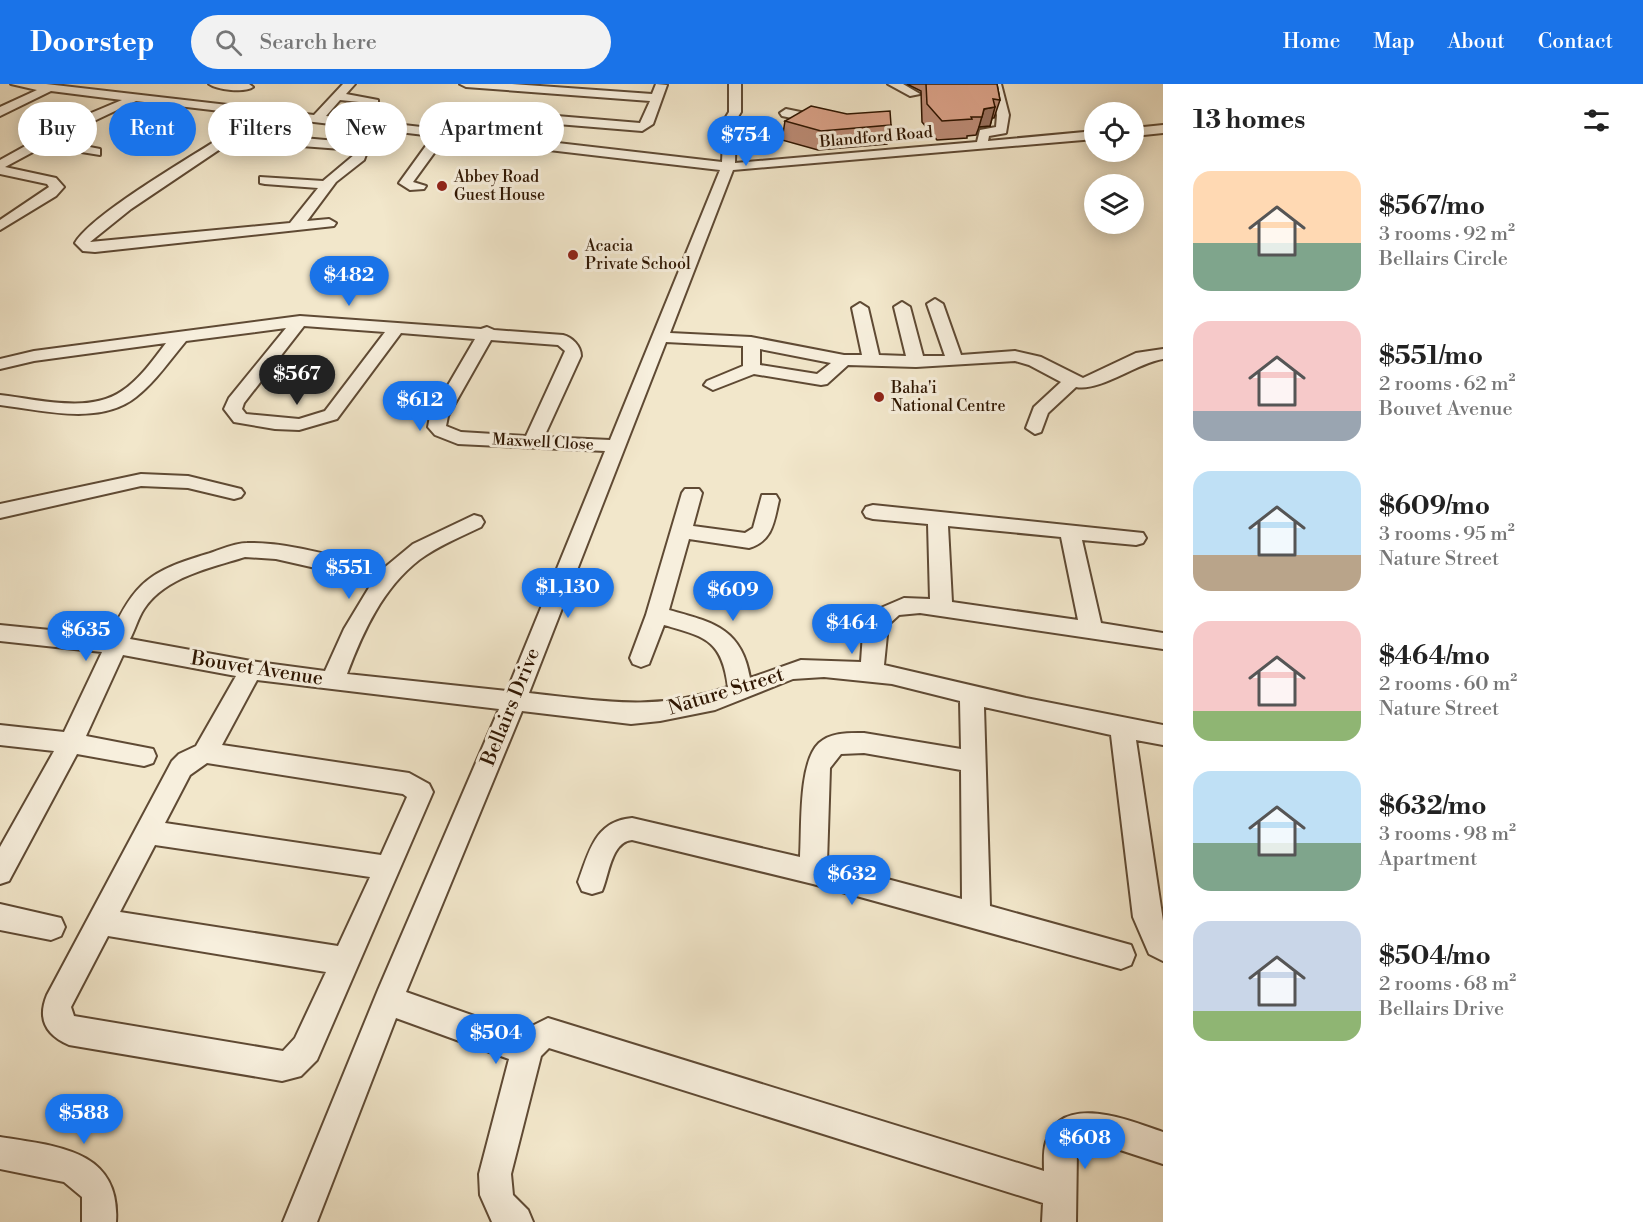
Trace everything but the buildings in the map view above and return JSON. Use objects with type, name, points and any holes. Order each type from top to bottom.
[{"type":"street","name":"Blandford Road","points":[[17,84],[325,119]]},
{"type":"street","points":[[97,112],[117,96],[126,84]]},
{"type":"street","points":[[215,84],[239,86]]},
{"type":"street","points":[[318,118],[340,97],[349,84]]},
{"type":"street","points":[[466,84],[657,98]]},
{"type":"street","points":[[564,121],[642,127],[647,124],[662,84]]},
{"type":"street","name":"Bellairs Drive","points":[[724,84],[723,112],[729,126]]},
{"type":"street","name":"Bellairs Drive","points":[[300,1222],[388,1000],[515,699],[728,167],[729,126],[735,112],[735,84]]},
{"type":"street","points":[[894,84],[910,92]]},
{"type":"street","points":[[984,145],[984,133],[1002,130],[1003,115],[995,84]]},
{"type":"street","points":[[0,112],[49,88]]},
{"type":"street","points":[[340,97],[374,102]]},
{"type":"street","points":[[97,115],[134,98]]},
{"type":"street","points":[[786,113],[816,119]]},
{"type":"street","points":[[729,126],[746,150],[788,162]]},
{"type":"street","points":[[1144,131],[1163,129]]},
{"type":"street","points":[[325,143],[245,136],[229,138],[126,206],[86,236],[82,243],[88,248],[95,248],[329,223]]},
{"type":"street","name":"Blandford Road","points":[[564,147],[728,167],[1084,136]]},
{"type":"street","points":[[0,165],[18,155]]},
{"type":"street","points":[[294,227],[326,185],[360,156]]},
{"type":"street","points":[[419,186],[410,186],[406,183],[425,156]]},
{"type":"street","points":[[0,170],[51,182],[57,187],[0,226]]},
{"type":"street","points":[[265,180],[326,185]]},
{"type":"street","points":[[935,304],[955,361]]},
{"type":"street","points":[[902,307],[916,362]]},
{"type":"street","points":[[860,308],[872,362]]},
{"type":"street","points":[[300,321],[235,402],[233,409],[240,418],[302,424],[323,420],[332,415],[397,327]]},
{"type":"street","points":[[0,364],[34,356],[300,321],[553,337],[563,340],[573,350],[533,441]]},
{"type":"street","name":"Maxwell Close","points":[[487,333],[439,416],[437,427],[441,431],[458,438],[616,446]]},
{"type":"street","points":[[0,400],[86,407],[117,402],[135,389],[181,336]]},
{"type":"street","points":[[659,337],[751,342],[844,360],[872,362],[1024,357],[1044,364],[1072,381],[1088,383],[1130,362],[1163,354]]},
{"type":"street","points":[[751,342],[752,369]]},
{"type":"street","points":[[713,385],[752,369],[821,380],[844,360]]},
{"type":"street","points":[[1035,428],[1040,411],[1072,381]]},
{"type":"street","points":[[0,511],[141,480],[188,482],[234,493]]},
{"type":"street","points":[[641,658],[657,615],[692,494]]},
{"type":"street","points":[[682,531],[748,541],[762,531],[769,500]]},
{"type":"street","points":[[873,512],[1136,537]]},
{"type":"street","points":[[938,518],[941,608]]},
{"type":"street","points":[[333,681],[357,624],[389,577],[412,554],[474,522]]},
{"type":"street","points":[[1070,531],[1090,630]]},
{"type":"street","points":[[0,872],[71,743],[135,605],[155,584],[189,567],[245,550],[276,552],[389,577]]},
{"type":"street","points":[[873,672],[872,638],[878,621],[890,608],[903,604],[1163,641]]},
{"type":"street","points":[[657,615],[702,628],[716,634],[728,644],[735,656],[740,691]]},
{"type":"street","name":"Bouvet Avenue","points":[[0,633],[116,645],[251,670],[333,681],[515,699]]},
{"type":"street","name":"Nature Street","points":[[515,699],[631,714],[653,713],[696,706],[799,669],[824,668],[873,672],[1122,728],[1163,735]]},
{"type":"street","points":[[205,753],[251,670]]},
{"type":"street","points":[[972,695],[976,917]]},
{"type":"street","points":[[1122,728],[1147,917],[1159,944],[1163,947]]},
{"type":"street","points":[[0,735],[71,743],[144,756]]},
{"type":"street","points":[[813,872],[818,768],[821,757],[828,749],[849,742],[973,762]]},
{"type":"street","points":[[205,753],[414,785],[420,792],[420,797],[306,1049],[290,1065],[282,1066],[69,1030],[55,1017],[57,1005],[182,768],[188,761],[205,753]]},
{"type":"street","points":[[592,882],[607,842],[613,834],[625,828],[813,872],[1121,955]]},
{"type":"street","points":[[148,832],[388,868]]},
{"type":"street","points":[[0,917],[51,927]]},
{"type":"street","points":[[101,922],[346,961]]},
{"type":"street","points":[[388,1000],[527,1050]]},
{"type":"street","points":[[516,1222],[506,1216],[498,1204],[494,1191],[495,1174],[527,1050],[541,1035],[554,1034],[1059,1207],[1061,1144],[1074,1129],[1098,1128],[1163,1148]]},
{"type":"street","points":[[0,1153],[72,1167],[85,1173],[100,1196],[102,1211],[99,1222]]},
{"type":"place","name":"Abbey Road Guest House","points":[[442,186]]},
{"type":"place","name":"Acacia Private School","points":[[573,255]]},
{"type":"place","name":"Baha'i National Centre","points":[[879,397]]}]
